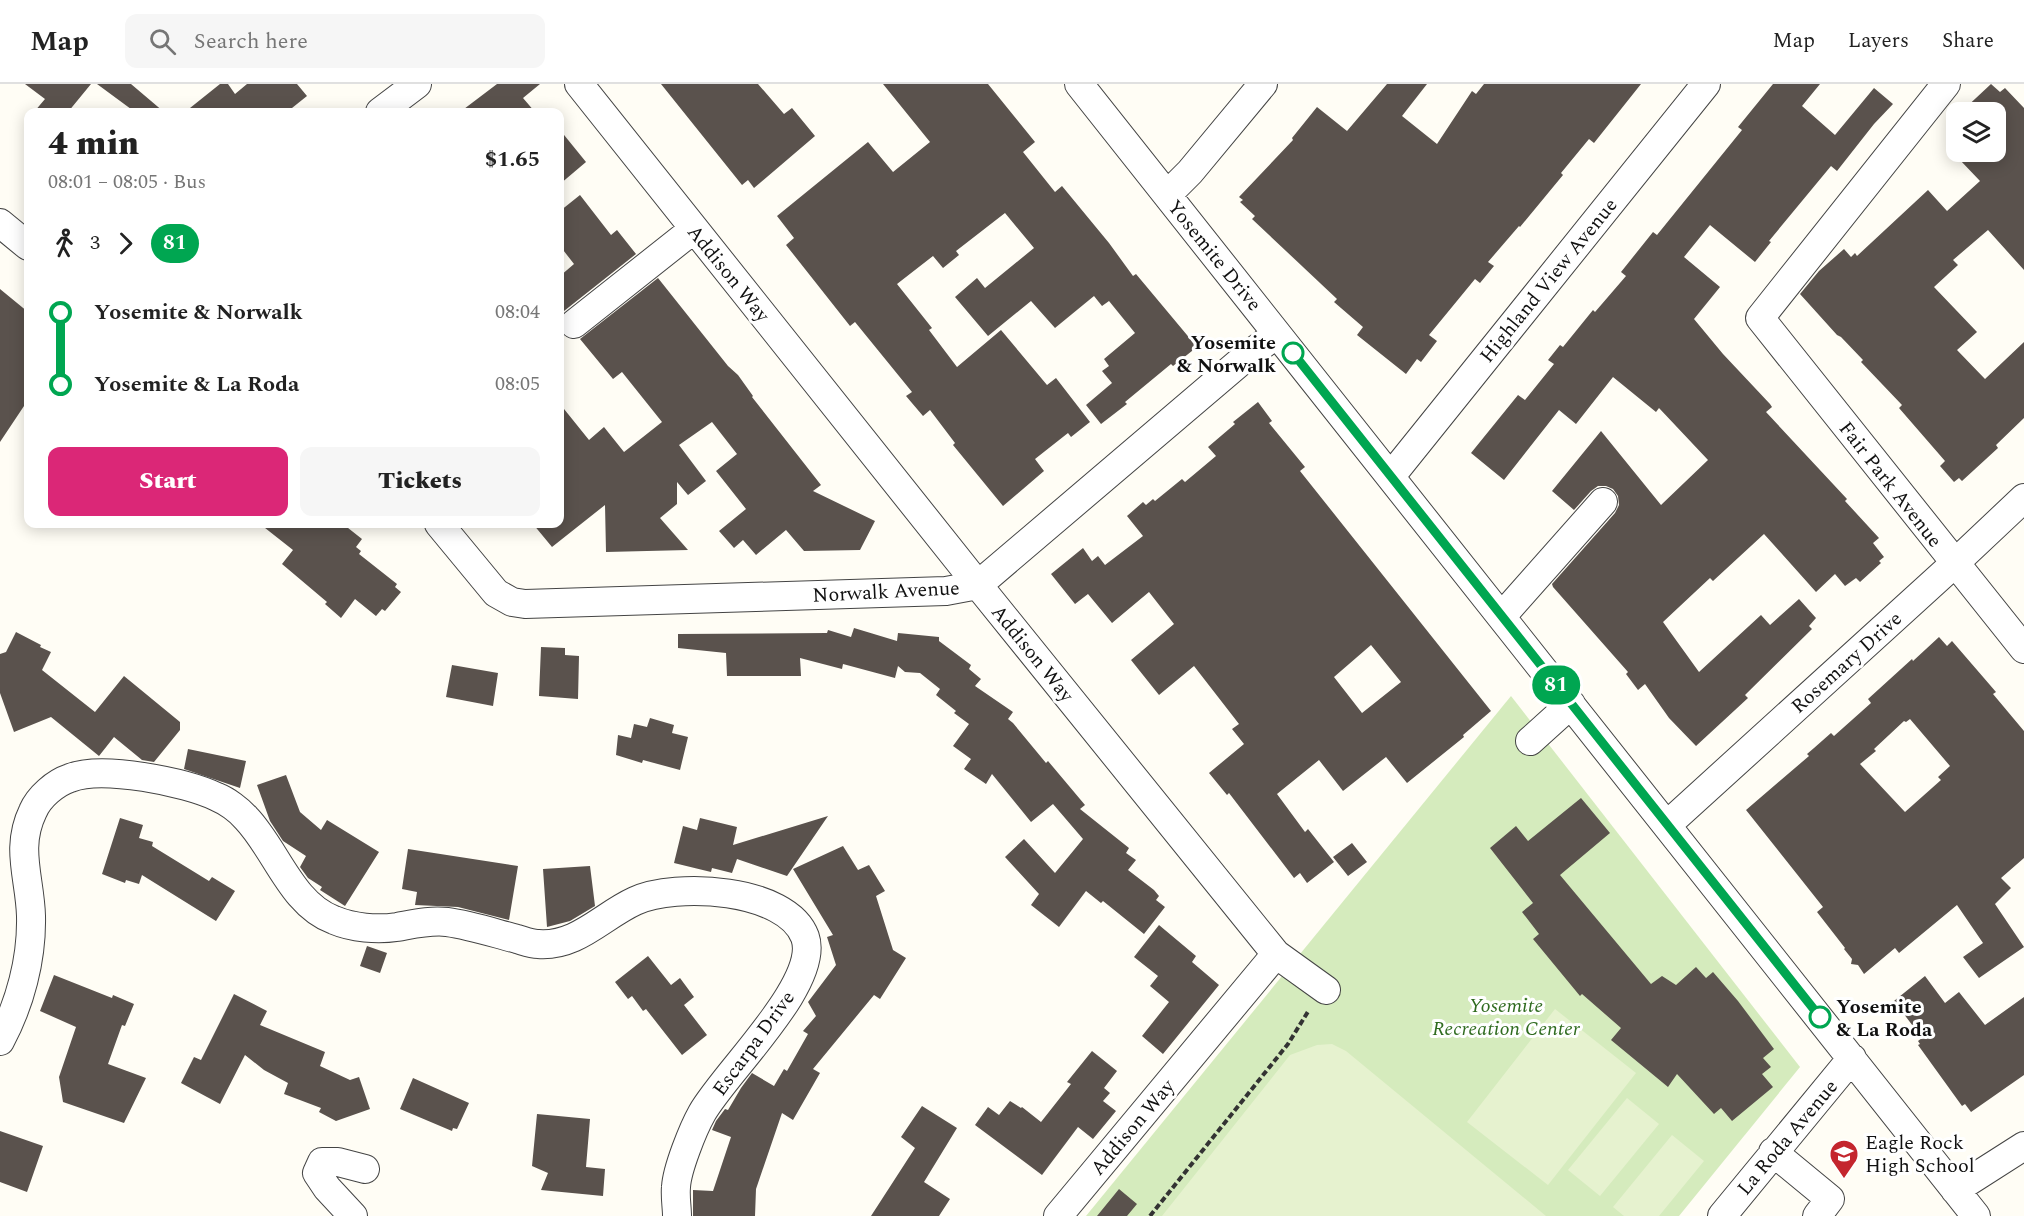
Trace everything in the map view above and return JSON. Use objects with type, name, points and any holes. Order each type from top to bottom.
[{"type":"street","points":[[385,108],[417,84]]},
{"type":"street","name":"Addison Way","points":[[579,84],[978,585],[1276,954],[1058,1216]]},
{"type":"street","name":"Yosemite Drive","points":[[1079,84],[1976,1216]]},
{"type":"street","points":[[1167,195],[1190,172],[1263,84]]},
{"type":"street","name":"Highland View Avenue","points":[[1391,476],[1706,84]]},
{"type":"street","name":"Fair Park Avenue","points":[[1946,84],[1760,318],[2024,649]]},
{"type":"street","points":[[0,223],[24,243]]},
{"type":"street","points":[[574,324],[694,229]]},
{"type":"street","name":"Norwalk Avenue","points":[[442,528],[496,593],[512,602],[946,591],[978,585],[1247,356],[1277,334]]},
{"type":"street","name":"Rosemary Drive","points":[[1667,825],[2024,498]]},
{"type":"street","points":[[1502,616],[1603,502]]},
{"type":"street","points":[[1530,741],[1571,704]]},
{"type":"street","name":"Escarpa Drive","points":[[0,1041],[10,1023],[22,986],[29,948],[31,917],[23,858],[24,834],[34,807],[49,790],[71,777],[107,772],[175,783],[219,797],[245,816],[307,903],[331,920],[358,927],[393,928],[423,921],[448,922],[538,944],[566,942],[637,900],[661,893],[718,892],[764,901],[793,920],[805,938],[807,959],[791,997],[702,1113],[675,1185],[677,1216]]},
{"type":"street","points":[[1276,954],[1326,990]]},
{"type":"street","name":"La Roda Avenue","points":[[1722,1216],[1852,1058]]},
{"type":"street","points":[[1955,1190],[2024,1146]]},
{"type":"street","points":[[1773,1152],[1830,1199],[1816,1216]]},
{"type":"street","points":[[353,1216],[327,1188],[317,1173],[322,1162],[338,1162],[365,1169]]},
{"type":"path","points":[[1150,1216],[1288,1044],[1310,1009],[1326,990]]},
{"type":"green space","name":"Yosemite Recreation Center","points":[[1511,696],[1800,1067],[1679,1216],[1086,1216]]},
{"type":"green space","points":[[1555,1009],[1636,1073],[1548,1185],[1467,1122]]},
{"type":"green space","points":[[1332,1044],[1346,1051],[1546,1216],[1162,1216],[1290,1055],[1317,1045]]},
{"type":"green space","points":[[1627,1098],[1659,1124],[1600,1196],[1568,1170]]},
{"type":"green space","points":[[1672,1135],[1704,1161],[1659,1216],[1624,1216],[1613,1207]]},
{"type":"building","points":[[25,84],[91,84],[71,108],[37,108],[45,99]]},
{"type":"building","points":[[97,84],[131,84],[159,108],[130,108]]},
{"type":"building","points":[[220,84],[228,84],[235,94],[247,84],[297,84],[307,96],[292,108],[190,108]]},
{"type":"building","points":[[497,84],[540,84],[523,98],[532,108],[465,108]]},
{"type":"building","points":[[661,84],[758,84],[784,114],[792,108],[815,136],[754,188],[748,180],[742,185]]},
{"type":"building","points":[[883,84],[988,84],[1035,142],[1023,152],[1055,192],[1062,186],[1133,276],[1136,274],[1197,347],[1173,366],[1171,364],[1101,424],[1086,405],[1112,383],[1102,371],[1109,366],[1104,359],[1135,333],[1109,301],[1102,306],[1094,296],[1055,328],[1031,301],[988,336],[955,297],[977,278],[985,288],[1034,248],[1005,213],[956,251],[959,255],[943,268],[933,256],[897,284],[932,328],[929,330],[957,367],[1001,330],[1047,385],[1056,378],[1090,422],[1071,437],[1068,433],[1035,459],[1044,471],[1003,506],[953,445],[955,443],[930,410],[923,416],[906,396],[912,392],[855,322],[850,326],[786,245],[794,238],[777,216],[868,142],[893,172],[930,142]]},
{"type":"building","points":[[1387,84],[1427,84],[1402,116],[1437,144],[1472,91],[1476,94],[1484,84],[1641,84],[1594,143],[1589,139],[1561,173],[1563,175],[1488,262],[1494,266],[1480,283],[1475,279],[1429,335],[1437,341],[1421,362],[1417,359],[1406,374],[1357,335],[1363,327],[1334,302],[1337,299],[1252,219],[1255,216],[1240,202],[1243,200],[1239,197],[1293,140],[1292,138],[1317,107],[1347,131]]},
{"type":"building","points":[[1773,84],[1820,84],[1802,106],[1835,135],[1874,88],[1893,104],[1837,171],[1831,166],[1769,241],[1771,242],[1755,262],[1710,225],[1684,257],[1720,287],[1694,319],[1770,404],[1772,407],[1766,412],[1847,499],[1845,501],[1879,538],[1873,543],[1884,557],[1879,561],[1881,563],[1860,582],[1856,578],[1845,586],[1835,574],[1816,592],[1764,534],[1713,581],[1710,578],[1663,622],[1699,672],[1761,615],[1770,625],[1799,599],[1816,618],[1809,626],[1812,629],[1745,695],[1748,698],[1696,746],[1669,718],[1645,684],[1638,690],[1626,674],[1628,672],[1552,584],[1615,513],[1619,505],[1618,496],[1613,489],[1598,486],[1574,510],[1552,491],[1601,431],[1661,505],[1708,460],[1659,408],[1656,412],[1613,377],[1576,424],[1559,410],[1504,480],[1471,453],[1518,395],[1525,400],[1554,364],[1548,360],[1560,345],[1563,347],[1593,310],[1595,312],[1626,276],[1621,272],[1653,232],[1657,235],[1742,130],[1738,127]]},
{"type":"building","points":[[1991,84],[2000,92],[2005,88],[2024,108],[2024,270],[1988,230],[1953,260],[1958,265],[1934,287],[1977,332],[1957,350],[1985,379],[2024,342],[2024,418],[1996,445],[1998,448],[1962,481],[1959,478],[1954,482],[1940,466],[1945,461],[1899,408],[1902,405],[1800,294],[1819,271],[1844,249],[1851,257],[1855,253],[1857,256],[1928,190],[1947,211],[1980,181],[1962,162],[2006,162],[2006,102],[1972,102]]},
{"type":"building","points":[[564,135],[586,162],[564,181]]},
{"type":"building","points":[[580,195],[611,235],[617,230],[636,254],[564,311],[564,273],[574,264],[564,251],[564,208]]},
{"type":"building","points":[[658,278],[728,366],[738,375],[752,397],[821,485],[813,491],[875,521],[860,550],[804,551],[786,530],[756,555],[743,540],[734,548],[719,531],[746,509],[716,471],[737,454],[712,422],[679,445],[706,481],[688,495],[677,482],[677,504],[660,518],[688,550],[606,552],[605,505],[552,547],[536,528],[564,528],[564,409],[589,440],[604,427],[624,452],[662,422],[622,372],[613,379],[580,339]]},
{"type":"building","points":[[0,289],[24,309],[24,406],[0,442]]},
{"type":"building","points":[[1258,402],[1272,421],[1269,423],[1305,467],[1300,471],[1491,711],[1463,735],[1464,737],[1407,783],[1386,757],[1343,791],[1319,760],[1277,794],[1305,832],[1308,829],[1334,862],[1307,883],[1300,873],[1294,878],[1229,793],[1227,795],[1209,773],[1244,744],[1232,729],[1239,724],[1194,666],[1159,695],[1131,660],[1174,624],[1149,592],[1112,623],[1088,594],[1075,604],[1051,574],[1083,548],[1092,561],[1098,556],[1105,565],[1143,536],[1127,516],[1143,502],[1146,505],[1153,499],[1155,501],[1182,479],[1185,482],[1216,456],[1208,447],[1235,424],[1233,422]],"holes":[[[1371,645],[1401,682],[1362,713],[1334,677]]]},
{"type":"building","points":[[265,528],[348,528],[362,539],[356,547],[361,551],[359,554],[397,584],[395,587],[401,592],[385,611],[382,609],[376,616],[355,599],[341,618],[325,604],[327,602],[282,564],[293,550]]},
{"type":"building","points":[[854,628],[897,641],[898,633],[939,637],[939,641],[971,665],[969,669],[981,679],[975,686],[1013,712],[1008,719],[1085,805],[1080,809],[1129,848],[1126,853],[1136,860],[1128,870],[1154,890],[1159,896],[1156,900],[1165,907],[1144,934],[1103,901],[1101,903],[1086,891],[1059,927],[1031,905],[1039,894],[1005,857],[1024,839],[1055,873],[1083,839],[1053,804],[1031,822],[992,774],[986,784],[964,769],[971,759],[953,746],[969,724],[936,695],[940,689],[920,673],[905,672],[898,666],[895,678],[843,664],[842,669],[800,658],[801,676],[727,676],[726,653],[678,648],[678,634],[827,633],[828,630],[851,637]]},
{"type":"building","points":[[16,632],[51,652],[42,670],[95,712],[124,676],[180,722],[180,730],[154,762],[142,760],[114,737],[99,756],[51,717],[14,732],[0,693],[0,654],[6,652]]},
{"type":"building","points":[[1939,637],[1947,646],[1952,641],[1996,692],[1993,694],[2024,731],[2024,858],[2001,878],[2011,888],[1995,904],[2024,947],[1979,978],[1963,957],[1983,943],[1957,905],[1899,953],[1895,948],[1864,974],[1858,965],[1851,964],[1852,959],[1845,948],[1817,912],[1823,907],[1746,810],[1809,756],[1807,754],[1831,733],[1834,736],[1871,703],[1868,699],[1912,659],[1913,661]],"holes":[[[1910,719],[1950,766],[1938,777],[1941,780],[1905,812],[1860,764],[1876,751],[1874,749],[1904,721]]]},
{"type":"building","points":[[541,647],[565,648],[565,655],[579,656],[578,699],[539,696]]},
{"type":"building","points":[[452,665],[498,673],[493,706],[446,697]]},
{"type":"building","points":[[650,718],[674,725],[672,733],[688,737],[680,770],[643,760],[642,763],[616,755],[618,735],[631,738],[634,724],[647,727]]},
{"type":"building","points":[[188,749],[246,761],[240,788],[184,769]]},
{"type":"building","points":[[286,775],[300,812],[321,830],[327,820],[379,852],[345,906],[320,890],[322,887],[308,878],[300,867],[306,856],[283,841],[270,821],[257,785]]},
{"type":"building","points":[[1581,798],[1610,833],[1560,875],[1651,984],[1662,976],[1676,985],[1696,967],[1706,978],[1713,972],[1774,1049],[1763,1058],[1771,1067],[1762,1074],[1773,1087],[1732,1121],[1721,1108],[1714,1114],[1677,1074],[1668,1087],[1611,1040],[1621,1028],[1582,994],[1580,996],[1533,939],[1539,934],[1522,912],[1533,903],[1490,848],[1516,826],[1528,841]]},
{"type":"building","points":[[828,816],[787,876],[737,859],[732,873],[712,868],[711,872],[674,863],[683,826],[697,830],[700,818],[737,827],[733,845]]},
{"type":"building","points":[[120,818],[143,825],[139,838],[153,842],[152,846],[209,881],[212,877],[235,891],[216,921],[142,875],[139,884],[126,880],[125,883],[102,874]]},
{"type":"building","points":[[1352,843],[1367,862],[1348,876],[1333,857]]},
{"type":"building","points":[[843,846],[858,870],[869,865],[885,891],[876,896],[893,950],[906,958],[880,999],[874,995],[813,1069],[820,1073],[793,1120],[782,1113],[756,1189],[755,1216],[693,1216],[693,1190],[713,1191],[731,1137],[712,1130],[716,1121],[725,1109],[728,1110],[752,1073],[774,1086],[784,1069],[787,1071],[808,1034],[803,1031],[816,1016],[808,1002],[836,965],[827,937],[833,935],[793,869]]},
{"type":"building","points":[[408,849],[518,866],[509,920],[458,907],[415,905],[417,892],[402,889]]},
{"type":"building","points":[[590,866],[595,906],[570,921],[547,927],[543,869]]},
{"type":"building","points":[[1159,925],[1196,956],[1192,962],[1219,985],[1163,1054],[1142,1036],[1169,1002],[1150,986],[1158,976],[1134,957]]},
{"type":"building","points":[[367,946],[387,953],[380,973],[360,966]]},
{"type":"building","points":[[648,956],[671,985],[680,978],[694,997],[684,1005],[707,1035],[682,1055],[646,1009],[643,1011],[632,996],[628,999],[615,982]]},
{"type":"building","points":[[54,975],[112,998],[113,995],[134,1004],[125,1026],[122,1025],[108,1064],[146,1078],[124,1123],[63,1102],[59,1077],[76,1027],[40,1011]]},
{"type":"building","points":[[1925,976],[1945,1003],[1959,992],[1985,1025],[2024,997],[2024,1075],[1971,1112],[1965,1104],[1962,1106],[1918,1045],[1920,1044],[1918,1041],[1922,1038],[1894,1001]]},
{"type":"building","points":[[234,994],[267,1011],[260,1025],[325,1052],[320,1066],[350,1080],[359,1077],[370,1109],[336,1121],[319,1112],[321,1108],[284,1094],[288,1083],[264,1070],[245,1055],[220,1104],[181,1083],[194,1057],[201,1060]]},
{"type":"building","points":[[1092,1051],[1117,1071],[1104,1088],[1110,1093],[1103,1101],[1116,1111],[1093,1139],[1078,1127],[1042,1175],[975,1125],[988,1107],[999,1115],[1010,1101],[1041,1122],[1071,1084],[1067,1082]]},
{"type":"building","points":[[413,1078],[469,1103],[457,1129],[453,1128],[452,1131],[400,1109]]},
{"type":"building","points":[[922,1106],[957,1128],[924,1182],[950,1199],[939,1216],[871,1216],[915,1148],[901,1137]]},
{"type":"building","points":[[537,1114],[590,1119],[586,1167],[605,1169],[603,1196],[541,1190],[548,1173],[532,1166]]},
{"type":"building","points":[[0,1131],[43,1146],[27,1192],[0,1182]]},
{"type":"building","points":[[1119,1189],[1137,1204],[1127,1216],[1097,1216]]},
{"type":"bus line","name":"81","points":[[1293,353],[1820,1017]]},
{"type":"place","name":"Yosemite & Norwalk","points":[[1293,353]]},
{"type":"place","name":"Yosemite & La Roda","points":[[1820,1017]]},
{"type":"place","name":"Eagle Rock High School","points":[[1844,1180]]}]
